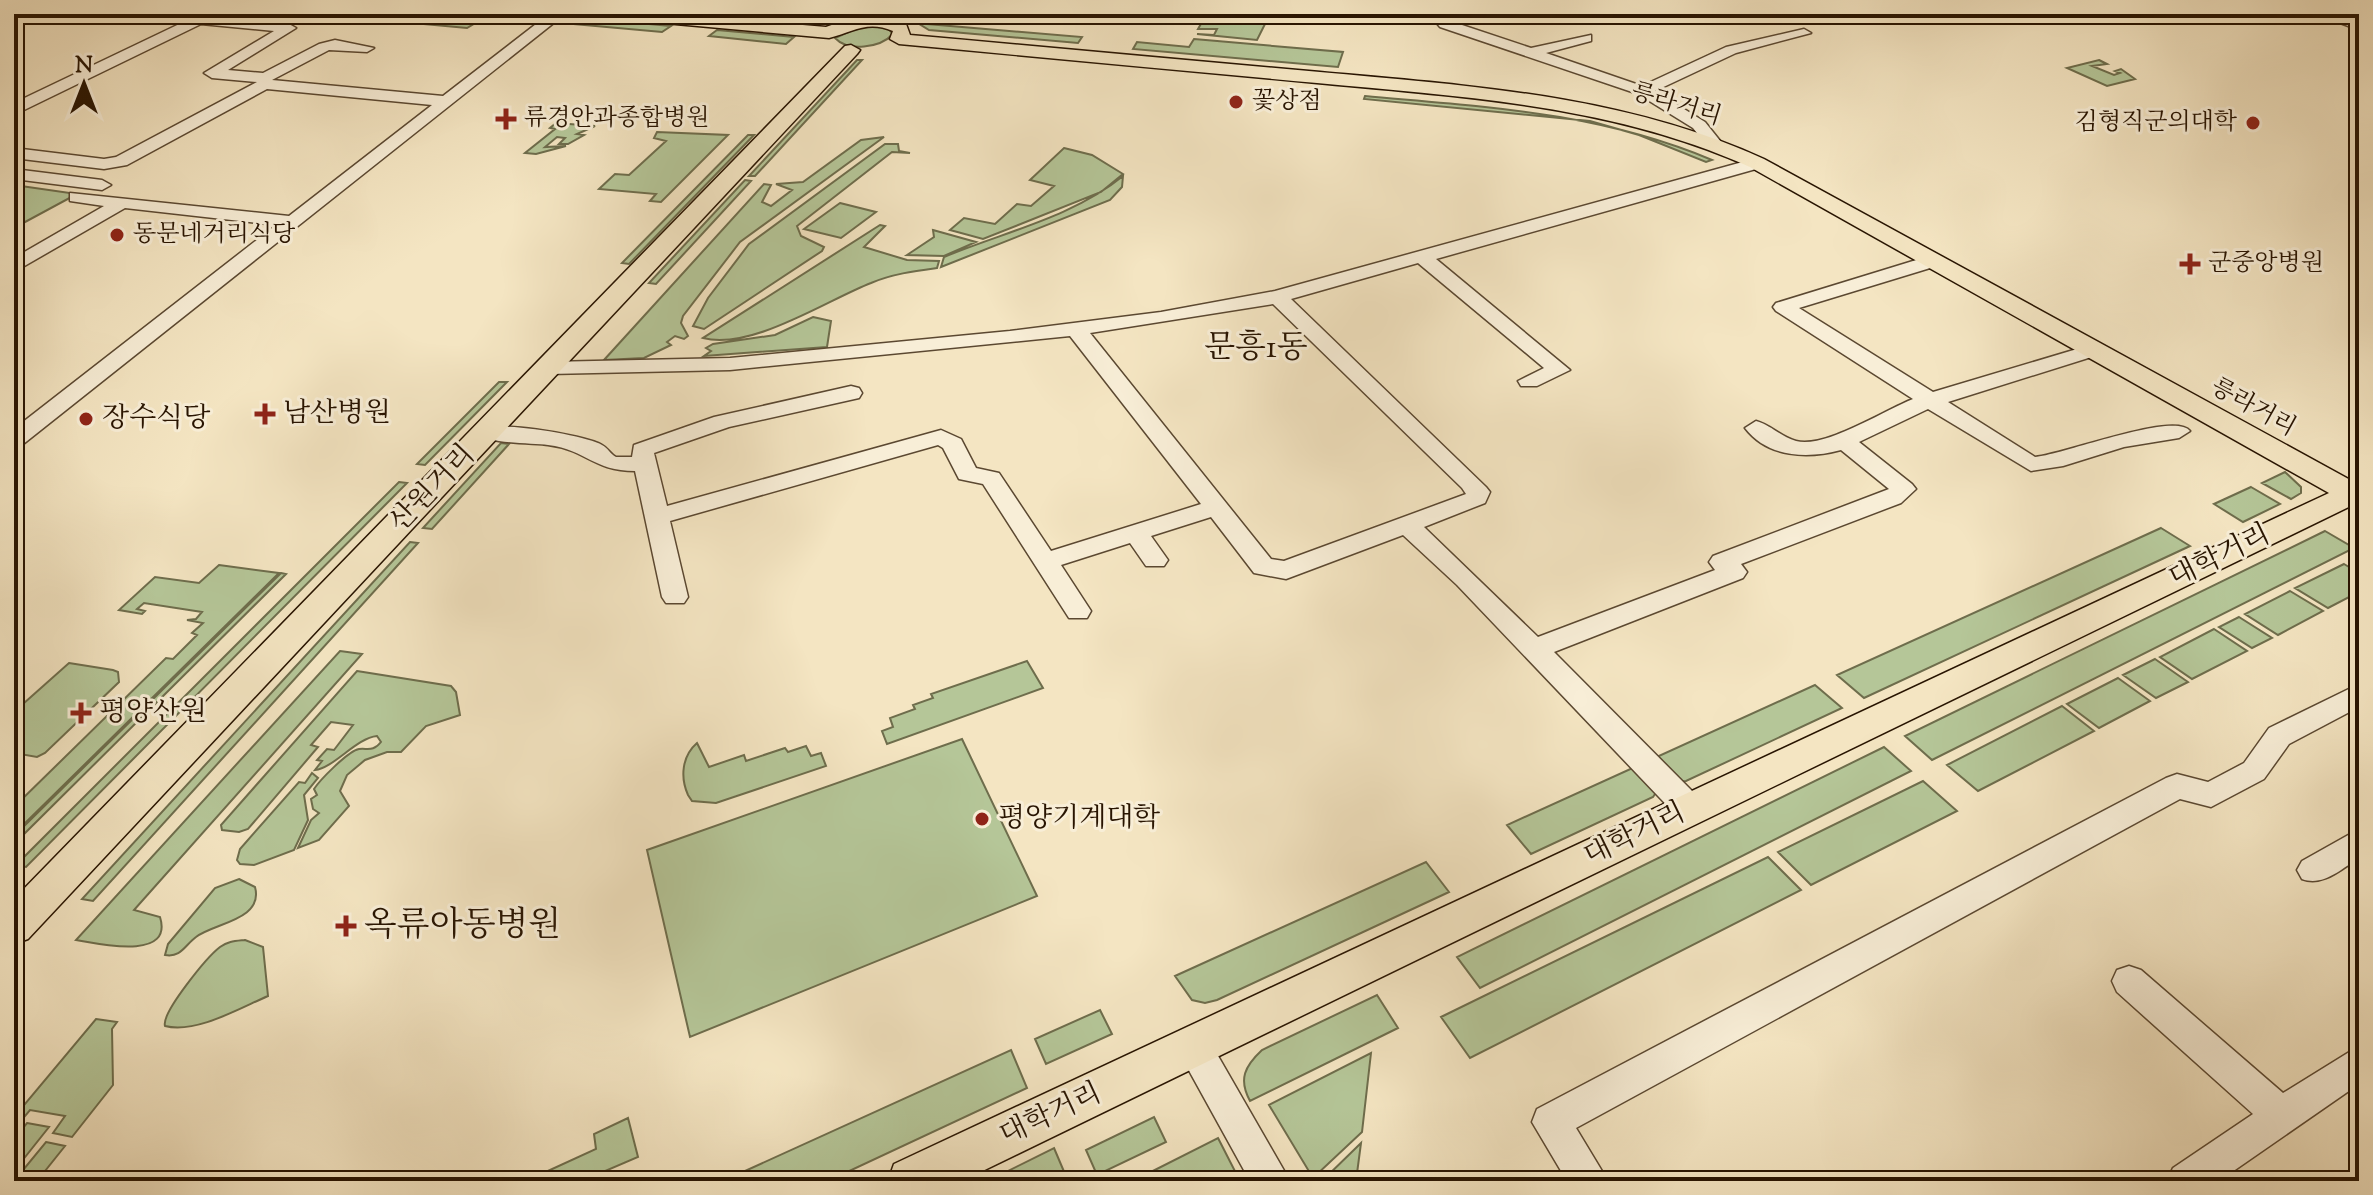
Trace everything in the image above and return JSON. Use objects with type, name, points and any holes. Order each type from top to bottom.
[{"type":"main road","points":[[620,14],[829,33],[851,23],[881,18],[902,32],[899,39],[864,49],[827,42],[829,33]]},
{"type":"main road","name":"릉라거리","points":[[899,39],[1532,99],[1605,111],[1713,142],[1757,163],[2357,493]]},
{"type":"main road","name":"산원거리","points":[[14,926],[549,368],[864,49]]},
{"type":"main road","name":"대학거리","points":[[911,1181],[2357,493]]},
{"type":"street","points":[[14,440],[558,14]]},
{"type":"street","points":[[1444,14],[1441,20],[1445,24],[1643,91],[1699,125],[1713,142]]},
{"type":"street","points":[[2323,14],[2359,26]]},
{"type":"street","points":[[14,109],[199,20],[289,28],[212,73],[445,101]]},
{"type":"street","points":[[1643,91],[1731,50],[1804,33]]},
{"type":"street","points":[[1530,53],[1586,38]]},
{"type":"street","points":[[14,153],[104,164],[121,161],[324,47],[335,44],[367,48]]},
{"type":"street","points":[[549,368],[696,366],[1076,329],[1277,297],[1757,163]]},
{"type":"street","points":[[14,174],[113,187],[97,200]]},
{"type":"street","points":[[76,197],[294,222]]},
{"type":"street","points":[[14,266],[121,203]]},
{"type":"street","points":[[1421,256],[1559,370],[1529,381]]},
{"type":"street","points":[[1933,261],[1783,307],[2031,464],[2051,464],[2124,439],[2158,439],[2179,431]]},
{"type":"street","points":[[1076,329],[1248,552],[1263,567],[1286,570],[1456,509],[1477,498],[1478,492],[1277,297]]},
{"type":"street","points":[[1756,428],[1778,444],[1811,452],[1845,442],[1856,430],[1932,401],[2094,350]]},
{"type":"street","points":[[675,597],[642,450],[678,435],[851,393]]},
{"type":"street","points":[[487,432],[554,439],[595,450],[603,460],[613,464],[643,464]]},
{"type":"street","points":[[656,517],[941,437],[953,444],[967,474],[991,478],[1078,611]]},
{"type":"street","points":[[1534,649],[1734,572],[1722,562],[1893,498],[1904,489],[1845,442]]},
{"type":"street","points":[[1047,561],[1214,508]]},
{"type":"street","points":[[1408,526],[1534,649],[1690,809]]},
{"type":"street","points":[[1135,532],[1155,560]]},
{"type":"street","points":[[1589,1181],[1550,1122],[2177,786],[2211,795],[2254,771],[2279,736],[2359,694]]},
{"type":"street","points":[[2313,870],[2359,842]]},
{"type":"street","points":[[2129,981],[2281,1115]]},
{"type":"street","points":[[1194,1047],[1271,1181]]},
{"type":"street","points":[[2186,1181],[2359,1063]]},
{"type":"green space","points":[[390,14],[532,24],[479,21],[467,28],[380,20]]},
{"type":"green space","points":[[923,14],[920,18],[927,24],[1082,37],[1078,43],[929,30],[908,17]]},
{"type":"green space","points":[[571,17],[671,26],[662,32],[551,22]]},
{"type":"green space","points":[[1216,17],[1265,24],[1257,40],[1197,34],[1214,35],[1217,29],[1198,29],[1202,22]]},
{"type":"green space","points":[[864,25],[888,28],[893,34],[872,45],[856,47],[835,38]]},
{"type":"green space","points":[[717,30],[794,37],[786,44],[709,36]]},
{"type":"green space","points":[[1194,39],[1343,52],[1338,67],[1133,49],[1137,42],[1189,47]]},
{"type":"green space","points":[[857,60],[862,60],[755,176],[749,176]]},
{"type":"green space","points":[[2099,60],[2107,64],[2092,66],[2114,75],[2121,69],[2135,79],[2107,86],[2067,68]]},
{"type":"green space","points":[[1365,96],[1498,108],[1569,119],[1364,99]]},
{"type":"green space","points":[[1569,119],[1590,121],[1623,131],[1584,122]]},
{"type":"green space","points":[[556,123],[595,126],[577,134],[584,135],[568,144],[559,144],[565,138],[557,137],[545,147],[566,146],[536,154],[525,153],[555,129],[550,128]]},
{"type":"green space","points":[[1623,131],[1669,144],[1712,160],[1706,162]]},
{"type":"green space","points":[[657,132],[728,135],[661,202],[650,201],[656,194],[599,189],[615,174],[629,175],[666,141],[654,138]]},
{"type":"green space","points":[[748,135],[754,135],[629,264],[622,263]]},
{"type":"green space","points":[[884,137],[740,242],[683,316],[681,323],[688,336],[684,339],[675,336],[667,342],[671,345],[644,358],[604,360],[764,184],[771,185],[762,202],[771,206],[792,190],[776,184],[803,182],[861,140]]},
{"type":"green space","points":[[885,144],[898,144],[899,151],[910,153],[892,152],[797,226],[801,236],[824,247],[822,251],[704,329],[693,326],[708,298],[749,244]]},
{"type":"green space","points":[[1064,148],[1092,155],[1123,174],[1101,192],[983,239],[950,230],[964,218],[995,224],[1017,204],[1031,206],[1054,186],[1030,180]]},
{"type":"green space","points":[[1123,176],[1122,187],[1110,200],[941,267],[944,257],[1060,213]]},
{"type":"green space","points":[[745,180],[751,181],[656,284],[649,283]]},
{"type":"green space","points":[[14,185],[77,194],[14,228]]},
{"type":"green space","points":[[840,203],[876,212],[841,238],[804,229]]},
{"type":"green space","points":[[880,225],[885,226],[864,247],[907,260],[939,261],[937,268],[879,280],[766,331],[722,340],[703,338]]},
{"type":"green space","points":[[933,230],[976,242],[944,256],[907,255],[934,237]]},
{"type":"green space","points":[[813,317],[831,321],[827,347],[704,356],[711,351],[706,348],[713,344],[775,335]]},
{"type":"green space","points":[[499,382],[507,382],[425,465],[417,464]]},
{"type":"green space","points":[[501,443],[509,444],[432,529],[423,528]]},
{"type":"green space","points":[[2285,472],[2301,487],[2301,493],[2291,499],[2262,483]]},
{"type":"green space","points":[[399,482],[407,483],[26,867],[16,865]]},
{"type":"green space","points":[[2251,487],[2280,504],[2243,522],[2214,504]]},
{"type":"green space","points":[[2161,528],[2190,546],[1864,698],[1837,675]]},
{"type":"green space","points":[[2325,531],[2354,548],[1932,760],[1905,736]]},
{"type":"green space","points":[[410,542],[418,543],[93,901],[82,899]]},
{"type":"green space","points":[[2344,564],[2359,573],[2359,592],[2328,608],[2295,588]]},
{"type":"green space","points":[[219,565],[279,573],[14,834],[14,807],[166,658],[173,659],[197,635],[192,633],[203,623],[187,620],[196,619],[202,612],[144,603],[137,609],[145,611],[142,614],[119,610],[155,577],[199,583]]},
{"type":"green space","points":[[281,573],[286,574],[14,844],[14,836]]},
{"type":"green space","points":[[2290,591],[2323,611],[2278,635],[2245,614]]},
{"type":"green space","points":[[2239,617],[2272,638],[2252,648],[2219,627]]},
{"type":"green space","points":[[2214,629],[2247,651],[2192,679],[2160,657]]},
{"type":"green space","points":[[340,651],[362,654],[134,910],[160,917],[161,931],[155,940],[145,945],[115,946],[76,940]]},
{"type":"green space","points":[[2155,659],[2188,682],[2156,698],[2123,675]]},
{"type":"green space","points":[[1027,661],[1043,688],[887,744],[882,731],[893,727],[890,718],[915,709],[913,705],[933,698],[931,694]]},
{"type":"green space","points":[[69,663],[113,670],[118,672],[119,682],[45,753],[37,757],[14,753],[14,712]]},
{"type":"green space","points":[[357,671],[451,686],[456,692],[460,715],[426,726],[401,752],[387,752],[365,760],[347,775],[340,791],[349,806],[319,840],[298,848],[311,820],[319,813],[313,809],[311,799],[317,795],[314,789],[348,755],[359,749],[373,748],[381,742],[377,736],[369,738],[330,764],[315,770],[322,761],[317,760],[327,749],[334,750],[353,725],[331,722],[311,745],[318,747],[248,829],[239,832],[222,830],[221,825]]},
{"type":"green space","points":[[2118,678],[2150,701],[2099,728],[2067,704]]},
{"type":"green space","points":[[1815,685],[1842,708],[1686,781],[1676,782],[1650,760]]},
{"type":"green space","points":[[2062,706],[2094,731],[1978,791],[1947,765]]},
{"type":"green space","points":[[962,739],[1037,896],[690,1037],[647,850]]},
{"type":"green space","points":[[697,743],[709,767],[744,755],[746,761],[785,748],[788,752],[806,746],[811,756],[821,753],[826,766],[716,803],[692,801],[685,788],[683,774],[688,754]]},
{"type":"green space","points":[[1884,747],[1911,771],[1480,988],[1457,957]]},
{"type":"green space","points":[[1637,766],[1657,791],[1653,797],[1531,854],[1507,825]]},
{"type":"green space","points":[[312,773],[318,778],[304,795],[308,820],[294,850],[254,865],[240,864],[237,860],[240,849],[299,782],[305,783]]},
{"type":"green space","points":[[1923,781],[1957,811],[1811,885],[1778,852]]},
{"type":"green space","points":[[1768,857],[1801,890],[1470,1058],[1441,1017]]},
{"type":"green space","points":[[1426,862],[1449,892],[1217,1000],[1205,1003],[1192,1000],[1175,976]]},
{"type":"green space","points":[[239,879],[255,887],[256,898],[252,907],[236,919],[196,937],[179,953],[165,955],[168,944],[215,888]]},
{"type":"green space","points":[[245,940],[263,947],[268,996],[204,1023],[177,1028],[165,1026],[177,998],[205,962],[223,945]]},
{"type":"green space","points":[[1377,995],[1398,1028],[1250,1101],[1244,1086],[1245,1073],[1262,1050]]},
{"type":"green space","points":[[1100,1010],[1112,1034],[1046,1064],[1035,1039]]},
{"type":"green space","points":[[96,1019],[117,1022],[112,1029],[113,1085],[72,1137],[53,1133],[65,1116],[30,1110],[14,1129],[14,1117]]},
{"type":"green space","points":[[1011,1050],[1027,1088],[828,1181],[723,1181]]},
{"type":"green space","points":[[1371,1053],[1362,1132],[1313,1178],[1269,1105]]},
{"type":"green space","points":[[1154,1117],[1166,1142],[1097,1175],[1086,1150]]},
{"type":"green space","points":[[628,1118],[638,1157],[582,1181],[526,1181],[596,1149],[594,1134]]},
{"type":"green space","points":[[27,1123],[49,1127],[14,1171],[14,1139]]},
{"type":"green space","points":[[1218,1138],[1240,1181],[1133,1181]]},
{"type":"green space","points":[[46,1142],[65,1146],[37,1181],[14,1181]]},
{"type":"green space","points":[[1361,1143],[1356,1181],[1322,1181]]},
{"type":"green space","points":[[1054,1148],[1068,1181],[988,1181]]},
{"type":"place","name":"꽃상점","points":[[1236,102]]},
{"type":"place","name":"류경안과종합병원","points":[[506,119]]},
{"type":"place","name":"김형직군의대학","points":[[2253,123]]},
{"type":"place","name":"동문네거리식당","points":[[117,235]]},
{"type":"place","name":"군중앙병원","points":[[2190,264]]},
{"type":"place","name":"남산병원","points":[[265,414]]},
{"type":"place","name":"장수식당","points":[[86,419]]},
{"type":"place","name":"평양산원","points":[[81,713]]},
{"type":"place","name":"평양기계대학","points":[[982,819]]},
{"type":"place","name":"옥류아동병원","points":[[346,926]]},
{"type":"district","name":"문흥1동","points":[[1256,349]]}]
